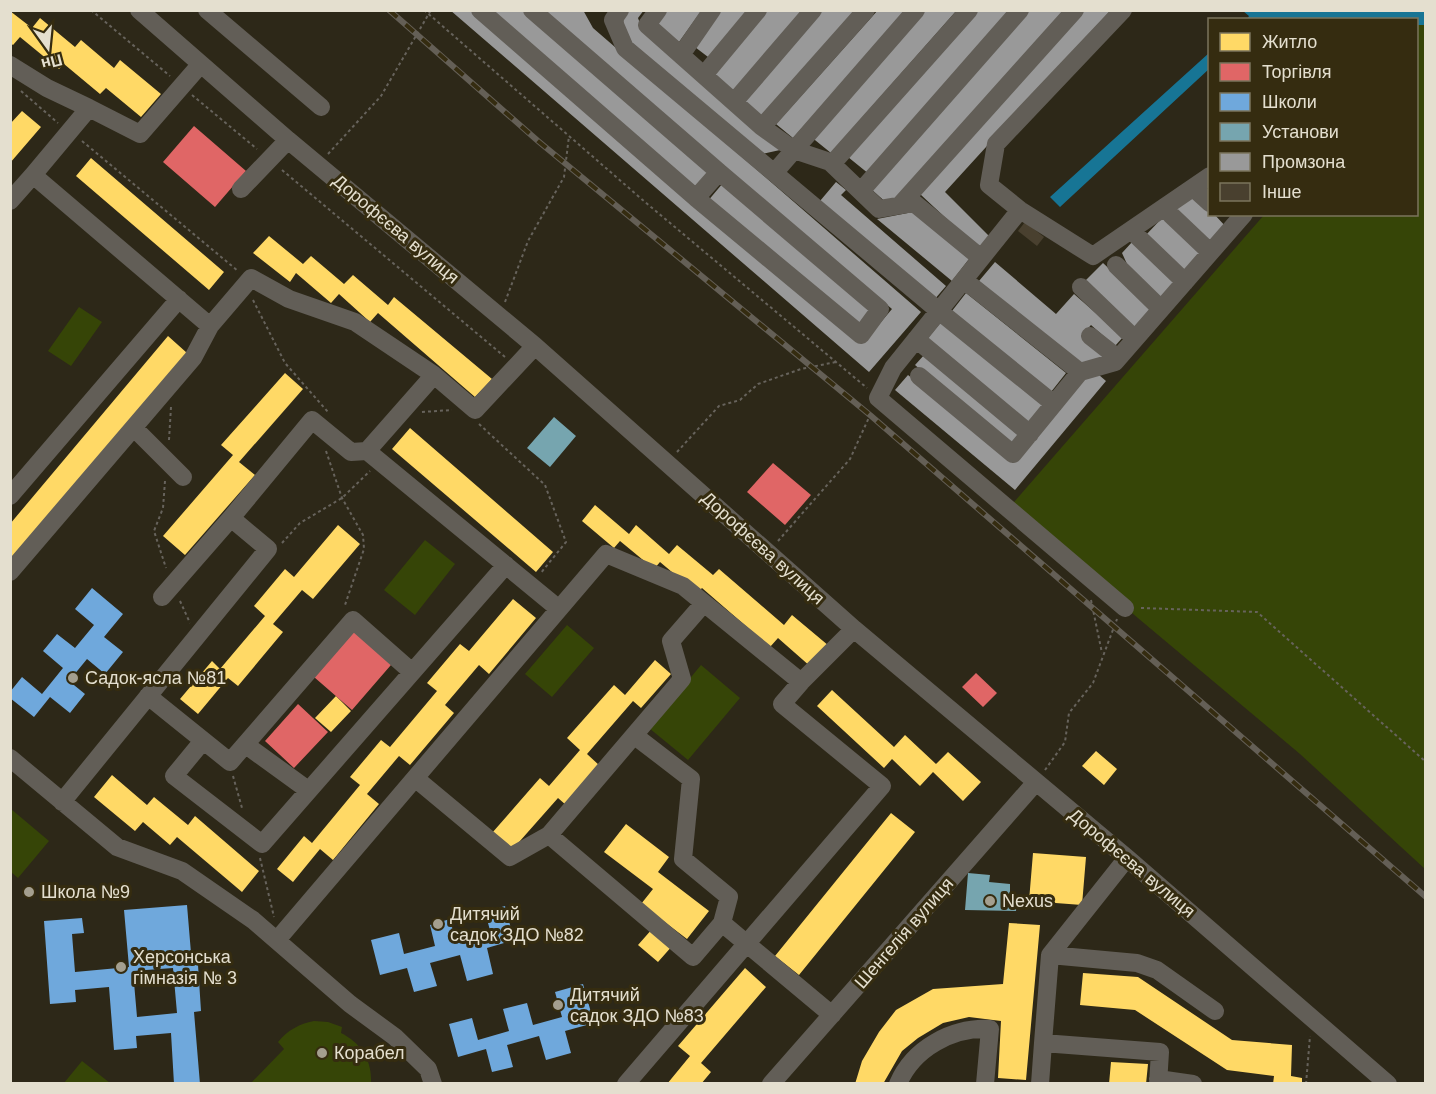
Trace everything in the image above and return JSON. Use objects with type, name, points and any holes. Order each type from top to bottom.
[{"type":"street","name":"Дорофєєва вулиця","points":[[139,10],[288,140],[535,346],[854,629],[1127,858],[1388,1083]]},
{"type":"street","points":[[207,10],[321,107]]},
{"type":"street","points":[[480,10],[696,198],[861,335],[880,309],[532,10]]},
{"type":"street","points":[[658,10],[647,25],[762,127],[794,150],[832,164],[879,209],[914,202],[981,258]]},
{"type":"street","points":[[681,55],[712,10]]},
{"type":"street","points":[[704,75],[758,10]]},
{"type":"street","points":[[734,102],[813,10]]},
{"type":"street","points":[[762,127],[866,10]]},
{"type":"street","points":[[774,173],[916,10]]},
{"type":"street","points":[[832,164],[969,10]]},
{"type":"street","points":[[861,191],[1020,10]]},
{"type":"street","points":[[900,205],[1075,10]]},
{"type":"street","points":[[1123,10],[996,144],[989,185],[1020,210],[1093,256],[1208,177]]},
{"type":"street","points":[[612,14],[625,48],[939,311],[1054,404]]},
{"type":"street","points":[[10,65],[47,88],[140,134],[200,65]]},
{"type":"street","points":[[10,201],[89,108]]},
{"type":"street","points":[[241,189],[288,140]]},
{"type":"street","points":[[696,198],[719,172]]},
{"type":"street","points":[[33,175],[210,326]]},
{"type":"street","points":[[1020,210],[893,368],[878,398],[1125,608]]},
{"type":"street","points":[[1172,215],[1210,252]]},
{"type":"street","points":[[919,376],[1013,454],[1080,372],[1114,362],[1118,358],[1210,252],[1233,218]]},
{"type":"street","points":[[1137,236],[1185,282]]},
{"type":"street","points":[[1116,266],[1161,309]]},
{"type":"street","points":[[10,572],[193,358],[210,326],[251,278],[289,298],[355,322],[434,375],[475,410],[535,346]]},
{"type":"street","points":[[964,280],[1080,372]]},
{"type":"street","points":[[1081,287],[1135,339]]},
{"type":"street","points":[[10,496],[179,299]]},
{"type":"street","points":[[1090,336],[1118,358]]},
{"type":"street","points":[[916,339],[1030,434]]},
{"type":"street","points":[[373,456],[434,375]]},
{"type":"street","points":[[162,597],[312,420],[351,452],[373,456],[559,609]]},
{"type":"street","points":[[134,428],[183,477]]},
{"type":"street","points":[[62,802],[268,549],[231,518]]},
{"type":"street","points":[[277,940],[606,554],[683,586],[801,682]]},
{"type":"street","points":[[202,742],[174,776],[262,844],[506,565]]},
{"type":"street","points":[[415,778],[510,857],[549,835],[682,679],[671,641],[704,603]]},
{"type":"street","points":[[148,696],[202,742],[230,762],[353,620],[412,672]]},
{"type":"street","points":[[626,1083],[882,786],[782,704],[854,629]]},
{"type":"street","points":[[549,835],[693,957],[722,923],[729,897],[683,859],[691,779],[635,736]]},
{"type":"street","points":[[246,745],[308,790]]},
{"type":"street","points":[[10,758],[117,847],[182,871],[277,940],[350,1004],[395,1037],[428,1069],[433,1083]]},
{"type":"street","name":"Шенгелія вулиця","points":[[771,1083],[1036,782]]},
{"type":"street","points":[[1040,1083],[1050,955],[1127,858]]},
{"type":"street","points":[[722,923],[832,1015]]},
{"type":"street","points":[[1050,955],[1137,963],[1157,970],[1215,1011]]},
{"type":"street","points":[[898,1083],[911,1062],[927,1048],[951,1035],[973,1028],[990,1029],[985,1083]]},
{"type":"street","points":[[1043,1043],[1160,1052],[1158,1081],[1193,1083]]},
{"type":"path","points":[[91,10],[516,366]]},
{"type":"path","points":[[424,10],[430,12],[570,136],[878,398],[850,459],[769,553]]},
{"type":"path","points":[[318,165],[381,96],[430,12]]},
{"type":"path","points":[[18,88],[237,268],[285,363],[329,413]]},
{"type":"path","points":[[500,316],[528,241],[564,177],[570,136]]},
{"type":"path","points":[[668,463],[719,406],[740,400],[758,384],[801,369],[836,362]]},
{"type":"path","points":[[312,420],[316,398]]},
{"type":"path","points":[[416,412],[452,410]]},
{"type":"path","points":[[475,420],[545,485],[566,542],[539,575]]},
{"type":"path","points":[[325,449],[342,498],[363,536],[364,549],[341,618],[348,626]]},
{"type":"path","points":[[276,549],[300,523],[342,498],[373,456]]},
{"type":"path","points":[[1085,574],[1102,654]]},
{"type":"path","points":[[1036,782],[1065,742],[1069,713],[1094,683],[1113,624],[1125,608],[1257,612],[1425,762]]},
{"type":"path","points":[[1306,1083],[1310,1034]]},
{"type":"green space","points":[[1425,11],[1425,869],[1300,754],[1008,509],[1263,216],[1418,216],[1418,18]]},
{"type":"green space","points":[[79,307],[102,322],[71,366],[48,351]]},
{"type":"green space","points":[[425,540],[455,564],[415,615],[384,590]]},
{"type":"green space","points":[[567,625],[594,648],[552,697],[525,674]]},
{"type":"green space","points":[[701,665],[740,698],[688,760],[649,728]]},
{"type":"green space","points":[[11,809],[49,841],[18,878],[11,872]]},
{"type":"green space","name":"Корабел","points":[[314,1021],[328,1022],[342,1027],[341,1033],[360,1047],[364,1053],[370,1067],[371,1083],[251,1083],[284,1049],[278,1042],[286,1034],[294,1028]]},
{"type":"green space","points":[[82,1061],[110,1083],[64,1083]]},
{"type":"water","points":[[1243,11],[1425,11],[1425,25],[1418,25],[1418,18],[1248,18],[1249,16]]},
{"type":"water","points":[[1208,54],[1208,70],[1060,207],[1050,197]]},
{"type":"building: Житло","points":[[10,11],[32,28],[40,18],[75,47],[81,40],[114,68],[120,60],[161,94],[141,117],[106,88],[100,94],[64,64],[59,69],[20,37],[13,45],[10,43]]},
{"type":"building: Житло","points":[[22,111],[41,127],[10,163],[10,124]]},
{"type":"building: Житло","points":[[91,158],[224,272],[209,290],[76,176]]},
{"type":"building: Житло","points":[[269,236],[303,264],[311,256],[344,284],[353,275],[388,305],[394,297],[492,379],[475,397],[378,313],[370,322],[339,294],[331,303],[296,273],[290,282],[253,253]]},
{"type":"building: Житло","points":[[168,336],[187,353],[10,562],[10,524]]},
{"type":"building: Житло","points":[[285,373],[303,389],[239,462],[255,475],[185,555],[163,536],[233,455],[221,445]]},
{"type":"building: Житло","points":[[410,428],[553,552],[536,572],[392,449]]},
{"type":"building: Житло","points":[[595,505],[629,534],[636,525],[669,554],[677,545],[713,575],[719,569],[784,625],[792,615],[829,646],[811,667],[778,638],[770,647],[702,588],[697,593],[660,562],[654,569],[620,541],[614,548],[582,521]]},
{"type":"building: Житло","points":[[338,525],[360,544],[313,599],[302,590],[273,624],[283,632],[238,686],[228,678],[198,714],[180,699],[212,661],[220,669],[265,616],[254,606],[285,569],[294,577]]},
{"type":"building: Житло","points":[[513,599],[536,618],[489,674],[479,665],[445,705],[454,713],[410,765],[399,756],[367,794],[379,804],[333,860],[320,849],[293,882],[277,869],[304,836],[312,843],[360,785],[350,777],[381,740],[390,747],[437,691],[427,683],[460,644],[469,651]]},
{"type":"building: Житло","points":[[655,660],[671,674],[641,708],[633,701],[587,754],[600,766],[566,805],[558,798],[512,850],[492,833],[540,778],[549,786],[580,750],[567,738],[614,685],[625,695]]},
{"type":"building: Житло","points":[[832,690],[894,747],[905,735],[936,764],[948,752],[981,782],[963,801],[933,772],[920,786],[892,759],[884,768],[817,706]]},
{"type":"building: Житло","points":[[336,696],[351,711],[331,732],[315,718]]},
{"type":"building: Житло","points":[[1096,751],[1117,769],[1104,785],[1082,766]]},
{"type":"building: Житло","points":[[112,775],[147,805],[154,797],[188,825],[195,816],[259,871],[242,892],[177,837],[170,845],[143,822],[135,831],[94,797]]},
{"type":"building: Житло","points":[[891,813],[915,832],[799,975],[775,956]]},
{"type":"building: Житло","points":[[626,824],[669,857],[658,872],[709,911],[687,939],[641,904],[653,889],[604,852]]},
{"type":"building: Житло","points":[[1033,853],[1086,857],[1082,905],[1029,901]]},
{"type":"building: Житло","points":[[1009,923],[1040,925],[1026,1080],[998,1078],[1001,1021],[969,1017],[943,1023],[918,1038],[902,1051],[883,1084],[855,1084],[862,1061],[879,1032],[896,1010],[933,989],[1003,984]]},
{"type":"building: Житло","points":[[653,928],[673,945],[658,962],[638,945]]},
{"type":"building: Житло","points":[[745,968],[766,987],[701,1063],[711,1072],[701,1084],[667,1084],[690,1056],[678,1046]]},
{"type":"building: Житло","points":[[1083,973],[1138,977],[1232,1040],[1292,1045],[1291,1076],[1302,1078],[1302,1084],[1273,1084],[1274,1076],[1227,1070],[1135,1010],[1080,1005]]},
{"type":"building: Житло","points":[[1111,1062],[1148,1064],[1146,1084],[1109,1084]]},
{"type":"building: Торгівля","points":[[194,126],[246,171],[215,207],[163,162]]},
{"type":"building: Торгівля","points":[[773,463],[811,495],[785,525],[747,492]]},
{"type":"building: Торгівля","points":[[359,626],[397,658],[352,710],[314,677]]},
{"type":"building: Торгівля","points":[[976,673],[997,693],[983,707],[962,687]]},
{"type":"building: Торгівля","points":[[298,704],[328,732],[294,768],[265,741]]},
{"type":"building: Школи","points":[[92,588],[123,614],[104,637],[123,652],[105,674],[87,659],[69,681],[85,694],[70,713],[50,697],[34,717],[10,698],[10,692],[22,677],[42,694],[63,668],[43,651],[57,634],[75,648],[94,625],[75,609]]},
{"type":"building: Школи","points":[[187,905],[192,965],[198,965],[201,1011],[194,1012],[200,1084],[174,1084],[171,1033],[136,1036],[137,1048],[114,1050],[109,987],[75,990],[76,1002],[50,1004],[44,921],[82,918],[84,933],[72,934],[75,972],[129,967],[124,910]],"holes":[[[173,968],[177,1013],[137,1017],[133,971]]]},
{"type":"building: Школи","points":[[505,906],[514,940],[487,948],[493,974],[467,981],[460,955],[430,963],[437,986],[414,992],[407,968],[380,975],[371,940],[399,933],[404,954],[435,946],[430,925],[450,919],[456,943],[491,934],[485,912]]},
{"type":"building: Школи","points":[[583,984],[594,1023],[565,1031],[571,1053],[546,1060],[539,1036],[507,1045],[513,1067],[492,1072],[486,1049],[458,1057],[449,1024],[472,1018],[478,1040],[509,1031],[503,1009],[527,1003],[533,1025],[562,1017],[555,992]]},
{"type":"building: Установи","points":[[554,417],[576,436],[550,467],[527,448]]},
{"type":"building: Установи","points":[[968,873],[990,875],[989,882],[1010,884],[1010,894],[1017,895],[1016,911],[965,910]]},
{"type":"building: Промзона","points":[[450,10],[471,10],[842,329],[864,342],[892,309],[540,10],[583,10],[593,28],[921,312],[869,372]]},
{"type":"building: Промзона","points":[[487,10],[524,10],[711,171],[695,189]]},
{"type":"building: Промзона","points":[[626,10],[644,10],[638,18],[642,29],[780,150],[762,154],[624,36],[623,14]]},
{"type":"building: Промзона","points":[[665,10],[702,10],[679,42],[655,24]]},
{"type":"building: Промзона","points":[[716,10],[749,10],[712,60],[691,44]]},
{"type":"building: Промзона","points":[[765,10],[804,10],[733,96],[710,77]]},
{"type":"building: Промзона","points":[[819,10],[855,10],[761,120],[740,102]]},
{"type":"building: Промзона","points":[[878,10],[908,10],[793,138],[776,124]]},
{"type":"building: Промзона","points":[[921,10],[957,10],[831,153],[810,136]]},
{"type":"building: Промзона","points":[[977,10],[1013,10],[869,174],[848,157]]},
{"type":"building: Промзона","points":[[1028,10],[1064,10],[890,206],[870,188]]},
{"type":"building: Промзона","points":[[1084,10],[1111,10],[945,192],[989,236],[979,249],[920,194]]},
{"type":"building: Промзона","points":[[836,182],[846,190],[841,195],[946,286],[934,300],[820,201]]},
{"type":"building: Промзона","points":[[723,183],[874,310],[858,329],[707,202]]},
{"type":"building: Промзона","points":[[1192,194],[1208,208],[1208,216],[1216,216],[1227,228],[1210,246],[1175,211]]},
{"type":"building: Промзона","points":[[913,212],[969,259],[952,281],[877,219]]},
{"type":"building: Промзона","points":[[1163,217],[1204,255],[1187,274],[1145,236]]},
{"type":"building: Промзона","points":[[1133,241],[1177,283],[1162,302],[1132,275],[1122,253]]},
{"type":"building: Промзона","points":[[995,262],[1056,314],[1074,294],[1123,337],[1115,346],[1091,325],[1081,336],[1104,355],[1094,367],[1073,361],[979,281]]},
{"type":"building: Промзона","points":[[1103,263],[1152,309],[1134,328],[1085,281]]},
{"type":"building: Промзона","points":[[966,293],[1066,373],[1051,392],[952,311]]},
{"type":"building: Промзона","points":[[942,321],[1043,405],[1029,423],[927,339]]},
{"type":"building: Промзона","points":[[925,354],[1022,436],[1012,448],[915,365]]},
{"type":"building: Промзона","points":[[1092,369],[1106,381],[1015,490],[895,390],[908,375],[1013,463]]},
{"type":"building: Інше","points":[[1025,222],[1044,237],[1037,246],[1018,231]]},
{"type":"railway","points":[[389,10],[538,141],[870,415],[1426,897]]},
{"type":"place","name":"Садок-ясла №81","points":[[73,678]]},
{"type":"place","name":"Школа №9","points":[[29,892]]},
{"type":"place","name":"Nexus","points":[[990,901]]},
{"type":"place","name":"Дитячий садок ЗДО №82","points":[[438,924]]},
{"type":"place","name":"Херсонська гімназія № 3","points":[[121,967]]},
{"type":"place","name":"Дитячий садок ЗДО №83","points":[[558,1005]]},
{"type":"place","name":"Корабел","points":[[322,1053]]}]
